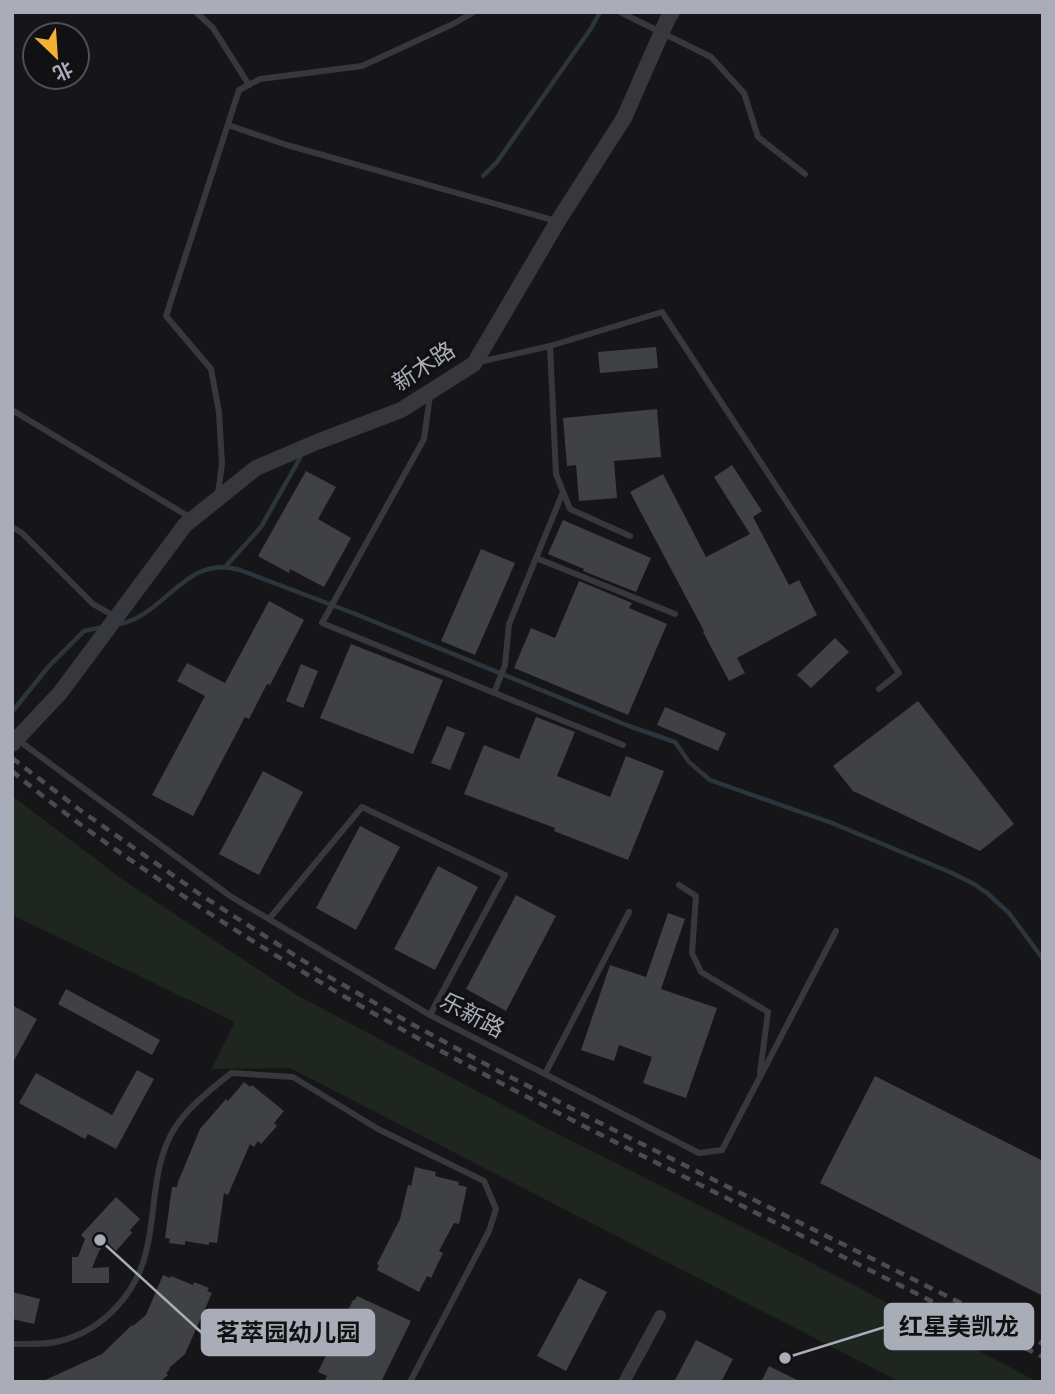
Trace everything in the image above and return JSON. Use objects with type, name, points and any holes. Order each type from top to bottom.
[{"type":"street","name":"新木路","points":[[14,741],[60,693],[192,519],[256,468],[401,410],[474,364],[558,221],[624,118],[672,12]]},
{"type":"street","points":[[624,1382],[660,1316]]},
{"type":"lane","points":[[196,12],[213,28],[249,85]]},
{"type":"lane","points":[[217,499],[222,464],[219,412],[211,369],[166,316],[239,90],[260,79],[362,66],[474,12]]},
{"type":"lane","points":[[620,12],[711,57],[744,93],[758,137],[805,174]]},
{"type":"lane","points":[[228,125],[287,145],[558,221]]},
{"type":"lane","points":[[474,364],[550,346],[662,312],[899,673],[879,690]]},
{"type":"lane","points":[[550,346],[556,474],[569,509],[630,536]]},
{"type":"lane","points":[[431,390],[424,439],[322,623],[623,745]]},
{"type":"lane","points":[[12,410],[192,519]]},
{"type":"lane","points":[[494,693],[505,665],[509,624],[563,492]]},
{"type":"lane","points":[[12,527],[22,533],[93,604],[117,618]]},
{"type":"lane","points":[[536,558],[675,614]]},
{"type":"lane","name":"乐新路","points":[[14,741],[230,896],[430,1015],[699,1153],[722,1150],[836,931]]},
{"type":"lane","points":[[269,919],[362,807],[505,876],[430,1015]]},
{"type":"lane","points":[[679,885],[696,895],[692,953],[701,972],[768,1012],[759,1079]]},
{"type":"lane","points":[[545,1074],[629,912]]},
{"type":"lane","points":[[12,1344],[57,1342],[84,1332],[109,1315],[129,1292],[147,1249],[162,1154],[175,1127],[195,1103],[231,1073],[293,1077],[378,1129],[484,1181],[496,1209],[489,1231],[410,1382]]},
{"type":"shaded area","points":[[12,796],[126,882],[295,994],[546,1128],[770,1241],[1038,1382],[900,1382],[290,1068],[211,1069],[235,1022],[12,915]]},
{"type":"building","points":[[656,347],[658,368],[600,373],[598,352]]},
{"type":"building","points":[[657,409],[661,457],[614,461],[617,498],[579,501],[576,465],[567,466],[563,418]]},
{"type":"building","points":[[732,465],[762,511],[753,517],[789,585],[799,580],[817,615],[737,658],[745,673],[729,681],[630,492],[663,474],[706,557],[750,534],[714,477]]},
{"type":"building","points":[[306,471],[336,487],[318,519],[351,538],[324,587],[290,569],[289,573],[258,556]]},
{"type":"building","points":[[563,520],[651,558],[636,592],[548,554]]},
{"type":"building","points":[[481,549],[515,563],[475,655],[441,641]]},
{"type":"building","points":[[579,581],[632,603],[629,608],[667,624],[628,715],[514,668],[531,628],[555,638]]},
{"type":"building","points":[[269,601],[304,620],[270,685],[267,684],[249,719],[245,717],[193,816],[152,795],[205,696],[177,681],[187,663],[225,683]]},
{"type":"building","points":[[835,638],[849,652],[811,688],[797,675]]},
{"type":"building","points":[[351,644],[443,680],[413,754],[320,718]]},
{"type":"building","points":[[301,664],[318,671],[303,708],[286,701]]},
{"type":"building","points":[[918,701],[1014,824],[980,851],[853,791],[833,766]]},
{"type":"building","points":[[665,707],[726,733],[718,751],[657,725]]},
{"type":"building","points":[[536,717],[575,732],[557,776],[610,797],[626,756],[664,771],[628,860],[554,831],[555,828],[464,794],[484,745],[519,759]]},
{"type":"building","points":[[447,726],[465,733],[450,770],[431,763]]},
{"type":"building","points":[[263,771],[303,792],[259,875],[219,854]]},
{"type":"building","points":[[360,826],[400,847],[356,930],[316,908]]},
{"type":"building","points":[[438,866],[478,887],[435,970],[394,949]]},
{"type":"building","points":[[516,895],[556,916],[506,1011],[466,989]]},
{"type":"building","points":[[668,913],[685,919],[661,989],[717,1008],[686,1098],[643,1083],[652,1057],[619,1045],[614,1061],[581,1050],[610,965],[646,977]]},
{"type":"building","points":[[66,989],[160,1040],[152,1055],[58,1004]]},
{"type":"building","points":[[12,1005],[37,1019],[12,1064]]},
{"type":"building","points":[[137,1070],[154,1079],[116,1149],[88,1134],[85,1139],[19,1103],[36,1073],[112,1115]]},
{"type":"building","points":[[875,1076],[1043,1161],[1043,1296],[820,1183]]},
{"type":"building","points":[[244,1082],[250,1087],[252,1085],[284,1111],[274,1123],[277,1126],[261,1144],[258,1141],[254,1147],[250,1144],[228,1195],[224,1193],[217,1243],[169,1243],[170,1239],[165,1238],[172,1187],[177,1187],[200,1129]]},
{"type":"building","points":[[415,1167],[436,1172],[435,1176],[459,1182],[458,1185],[467,1187],[459,1224],[454,1223],[439,1251],[443,1253],[431,1278],[427,1276],[419,1292],[377,1270],[377,1264],[400,1219]]},
{"type":"building","points":[[116,1197],[140,1219],[116,1251],[107,1242],[99,1251],[92,1268],[109,1267],[109,1283],[72,1283],[72,1257],[78,1257],[85,1239],[81,1235]]},
{"type":"building","points":[[163,1275],[193,1285],[194,1282],[209,1288],[207,1291],[212,1293],[185,1354],[169,1368],[166,1373],[168,1375],[160,1382],[41,1382],[102,1354],[146,1315]]},
{"type":"building","points":[[579,1278],[607,1292],[566,1371],[537,1356]]},
{"type":"building","points":[[12,1292],[40,1299],[34,1324],[12,1319]]},
{"type":"building","points":[[357,1296],[411,1321],[381,1382],[324,1382],[327,1376],[318,1372]]},
{"type":"building","points":[[696,1340],[733,1359],[721,1382],[674,1382]]},
{"type":"building","points":[[769,1366],[801,1382],[761,1382]]},
{"type":"waterway","points":[[483,176],[497,162],[599,14]]},
{"type":"waterway","points":[[226,566],[261,527],[300,458]]},
{"type":"waterway","points":[[119,624],[150,610],[176,588],[205,570],[221,567],[240,570],[675,742],[689,762],[710,780],[832,823],[952,873],[987,893],[1009,913],[1043,959]]},
{"type":"waterway","points":[[12,712],[49,666],[84,631],[103,627]]},
{"type":"railway","points":[[12,758],[80,810],[201,895],[324,974],[410,1023],[608,1127],[1043,1344]]},
{"type":"railway","points":[[12,771],[98,837],[210,914],[392,1024],[579,1124],[1043,1357]]},
{"type":"place","name":"茗萃园幼儿园","points":[[100,1240]]},
{"type":"place","name":"红星美凯龙","points":[[785,1358]]}]
